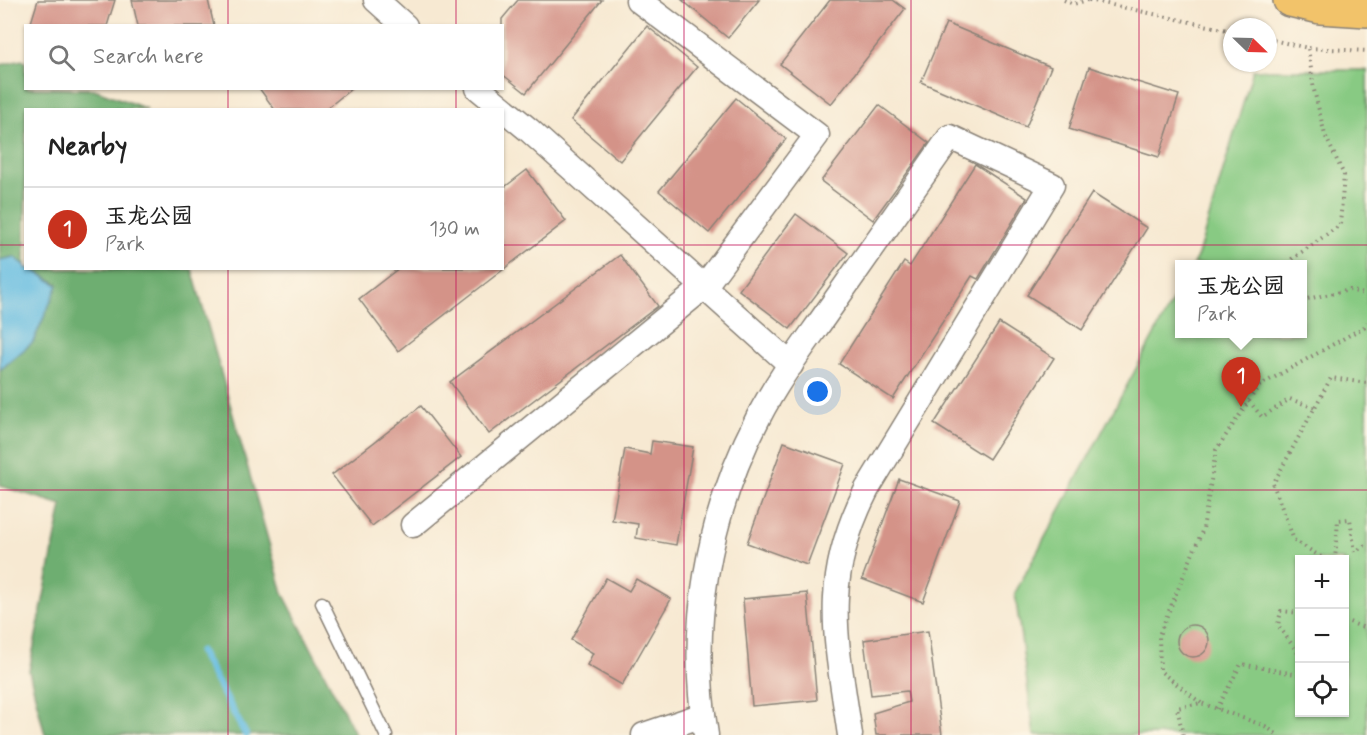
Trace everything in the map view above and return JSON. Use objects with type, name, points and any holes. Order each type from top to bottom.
[{"type":"main road","points":[[1290,0],[1320,7],[1367,10]]},
{"type":"street","points":[[376,0],[403,24]]},
{"type":"street","points":[[413,525],[704,287],[817,135],[638,0]]},
{"type":"street","points":[[480,90],[502,108]]},
{"type":"street","points":[[504,109],[791,364]]},
{"type":"street","points":[[644,735],[705,725],[699,654],[703,592],[714,532],[733,473],[754,426],[791,364],[950,137],[1052,185],[867,489],[846,536],[835,586],[833,614],[850,735]]},
{"type":"lane","points":[[322,603],[386,735]]},
{"type":"path","points":[[1064,0],[1073,4],[1089,0],[1223,29]]},
{"type":"path","points":[[1277,41],[1308,48],[1367,51]]},
{"type":"path","points":[[1291,260],[1340,225],[1344,175],[1325,135],[1308,48]]},
{"type":"path","points":[[1307,299],[1350,290],[1367,295]]},
{"type":"path","points":[[1278,735],[1264,726],[1201,703],[1160,671],[1159,635],[1203,529],[1216,450],[1259,386],[1364,327],[1367,322]]},
{"type":"path","points":[[1318,555],[1294,540],[1273,484],[1331,378],[1367,383]]},
{"type":"path","points":[[1249,401],[1262,417],[1290,399],[1314,408]]},
{"type":"path","points":[[1335,555],[1338,520],[1350,519],[1355,552],[1367,544]]},
{"type":"path","points":[[1295,613],[1281,611],[1278,626],[1295,650]]},
{"type":"path","points":[[1349,622],[1367,629]]},
{"type":"path","points":[[1217,709],[1241,664],[1295,674]]},
{"type":"path","points":[[1183,735],[1177,708],[1201,703]]},
{"type":"green space","points":[[24,61],[24,90],[97,90],[144,108],[24,108],[24,264],[14,257],[0,260],[0,65]]},
{"type":"green space","points":[[1367,70],[1367,735],[1034,735],[1015,593],[1175,296],[1175,338],[1307,338],[1307,260],[1195,260],[1252,72]]},
{"type":"green space","points":[[34,270],[192,270],[283,593],[356,735],[45,735],[29,671],[62,505],[0,486],[0,370],[33,342],[58,284]]},
{"type":"water","points":[[14,257],[24,264],[24,270],[34,270],[58,285],[33,342],[0,370],[0,260]]},
{"type":"building","points":[[38,0],[115,0],[108,24],[31,24]]},
{"type":"building","points":[[132,0],[208,0],[214,24],[138,24]]},
{"type":"building","points":[[518,0],[602,0],[526,93],[504,76],[504,24],[502,24],[502,19]]},
{"type":"building","points":[[682,0],[759,0],[728,38]]},
{"type":"building","points":[[830,0],[893,0],[905,9],[831,104],[780,64]]},
{"type":"building","points":[[946,23],[1051,67],[1026,127],[921,82]]},
{"type":"building","points":[[647,26],[697,67],[620,161],[571,120]]},
{"type":"building","points":[[1089,67],[1179,95],[1159,157],[1069,129]]},
{"type":"building","points":[[260,90],[350,90],[327,108],[274,108]]},
{"type":"building","points":[[736,98],[786,139],[709,233],[659,191]]},
{"type":"building","points":[[879,105],[929,143],[873,220],[821,181]]},
{"type":"building","points":[[975,164],[1027,198],[978,279],[972,276],[893,399],[839,364],[904,262],[910,266]]},
{"type":"building","points":[[527,170],[566,221],[504,269],[504,187]]},
{"type":"building","points":[[1092,193],[1147,228],[1082,330],[1027,295]]},
{"type":"building","points":[[796,214],[848,253],[790,329],[739,290]]},
{"type":"building","points":[[620,255],[658,306],[489,434],[450,382]]},
{"type":"building","points":[[396,270],[503,270],[398,351],[359,299]]},
{"type":"building","points":[[999,323],[1054,358],[989,459],[934,424]]},
{"type":"building","points":[[421,406],[461,457],[372,526],[332,475]]},
{"type":"building","points":[[652,441],[693,447],[676,545],[636,538],[638,524],[612,520],[625,449],[650,454]]},
{"type":"building","points":[[784,442],[845,464],[807,565],[747,543]]},
{"type":"building","points":[[899,479],[960,501],[923,602],[862,579]]},
{"type":"building","points":[[606,578],[629,591],[636,579],[671,599],[622,685],[587,665],[593,653],[571,640]]},
{"type":"building","points":[[807,593],[817,700],[752,706],[743,599]]},
{"type":"building","points":[[1193,625],[1204,630],[1209,641],[1204,652],[1193,657],[1182,652],[1177,641],[1182,630]]},
{"type":"building","points":[[928,631],[942,735],[876,735],[873,713],[909,702],[907,691],[871,695],[864,640]]},
{"type":"waterway","points":[[200,651],[246,735]]},
{"type":"place","name":"玉龙公园","points":[[1241,407]]}]
